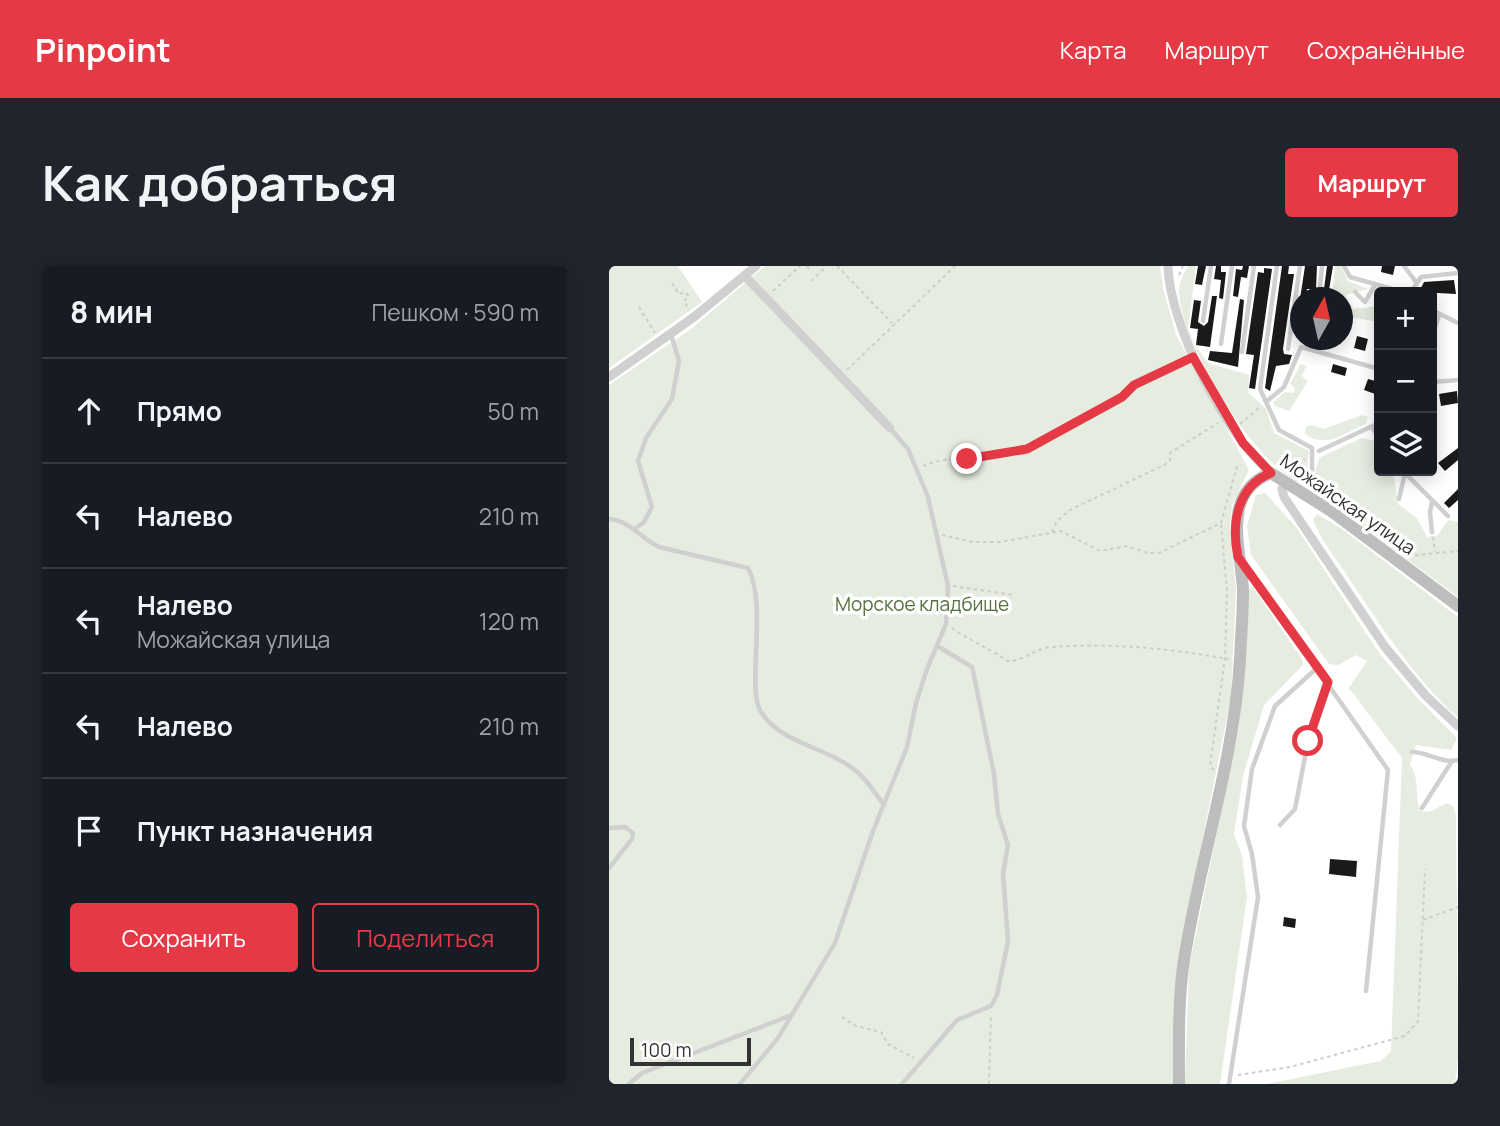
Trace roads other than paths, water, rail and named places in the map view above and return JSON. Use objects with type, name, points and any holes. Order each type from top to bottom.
[{"type":"main road","name":"Можайская улица","points":[[1279,478],[1331,511],[1458,606]]},
{"type":"main road","points":[[1179,1084],[1184,967],[1225,772],[1240,660],[1243,589],[1238,557],[1239,507],[1253,481],[1279,478]]},
{"type":"street","points":[[609,377],[671,334],[757,266]]},
{"type":"street","name":"Можайская улица","points":[[1168,266],[1174,305],[1193,357],[1234,428],[1257,460],[1279,478]]},
{"type":"street","points":[[745,276],[890,428]]},
{"type":"street","points":[[1279,478],[1284,497],[1385,647],[1426,696],[1458,726]]},
{"type":"lane","points":[[1203,321],[1210,266]]},
{"type":"lane","points":[[1221,344],[1232,266]]},
{"type":"lane","points":[[1242,352],[1254,266]]},
{"type":"lane","points":[[1277,266],[1260,389],[1279,430],[1307,443],[1314,450],[1312,480],[1330,499],[1331,511]]},
{"type":"lane","points":[[1288,349],[1300,266]]},
{"type":"lane","points":[[1320,286],[1322,266]]},
{"type":"lane","points":[[1344,266],[1350,277],[1383,287]]},
{"type":"lane","points":[[1404,266],[1416,282]]},
{"type":"lane","points":[[1414,287],[1426,275],[1458,272]]},
{"type":"lane","points":[[1355,292],[1365,302],[1375,285]]},
{"type":"lane","points":[[1437,312],[1458,323]]},
{"type":"lane","points":[[636,528],[644,523],[652,507],[638,461],[640,449],[672,400],[679,360],[671,334]]},
{"type":"lane","points":[[1266,402],[1284,387],[1300,349],[1304,347],[1374,368]]},
{"type":"lane","points":[[1108,404],[1134,385],[1193,357]]},
{"type":"lane","points":[[1437,382],[1458,380]]},
{"type":"lane","points":[[1319,451],[1372,427],[1374,430]]},
{"type":"lane","points":[[740,1084],[778,1038],[835,943],[907,747],[916,703],[946,624],[948,586],[928,497],[908,449],[890,428]]},
{"type":"lane","points":[[1399,499],[1403,476]]},
{"type":"lane","points":[[1408,476],[1448,516]]},
{"type":"lane","points":[[1432,532],[1430,512],[1433,501]]},
{"type":"lane","points":[[609,519],[636,528],[647,541],[659,547],[748,568],[755,593],[759,709],[774,727],[847,765],[867,781],[884,804]]},
{"type":"lane","points":[[1238,557],[1385,763],[1389,774],[1366,990]]},
{"type":"lane","points":[[902,1084],[957,1020],[991,1006],[997,995],[1008,941],[1003,874],[1008,845],[998,814],[994,774],[972,667],[939,648]]},
{"type":"lane","points":[[1229,1084],[1238,1044],[1258,897],[1244,826],[1252,769],[1275,706],[1318,667]]},
{"type":"lane","points":[[1280,825],[1295,809],[1308,741],[1328,682]]},
{"type":"lane","points":[[1412,752],[1455,760],[1422,808]]},
{"type":"lane","points":[[609,828],[625,827],[633,833],[632,839],[609,868]]},
{"type":"lane","points":[[629,1084],[642,1073],[792,1015]]},
{"type":"park label","name":"Морское кладбище","points":[[922,604]]}]
